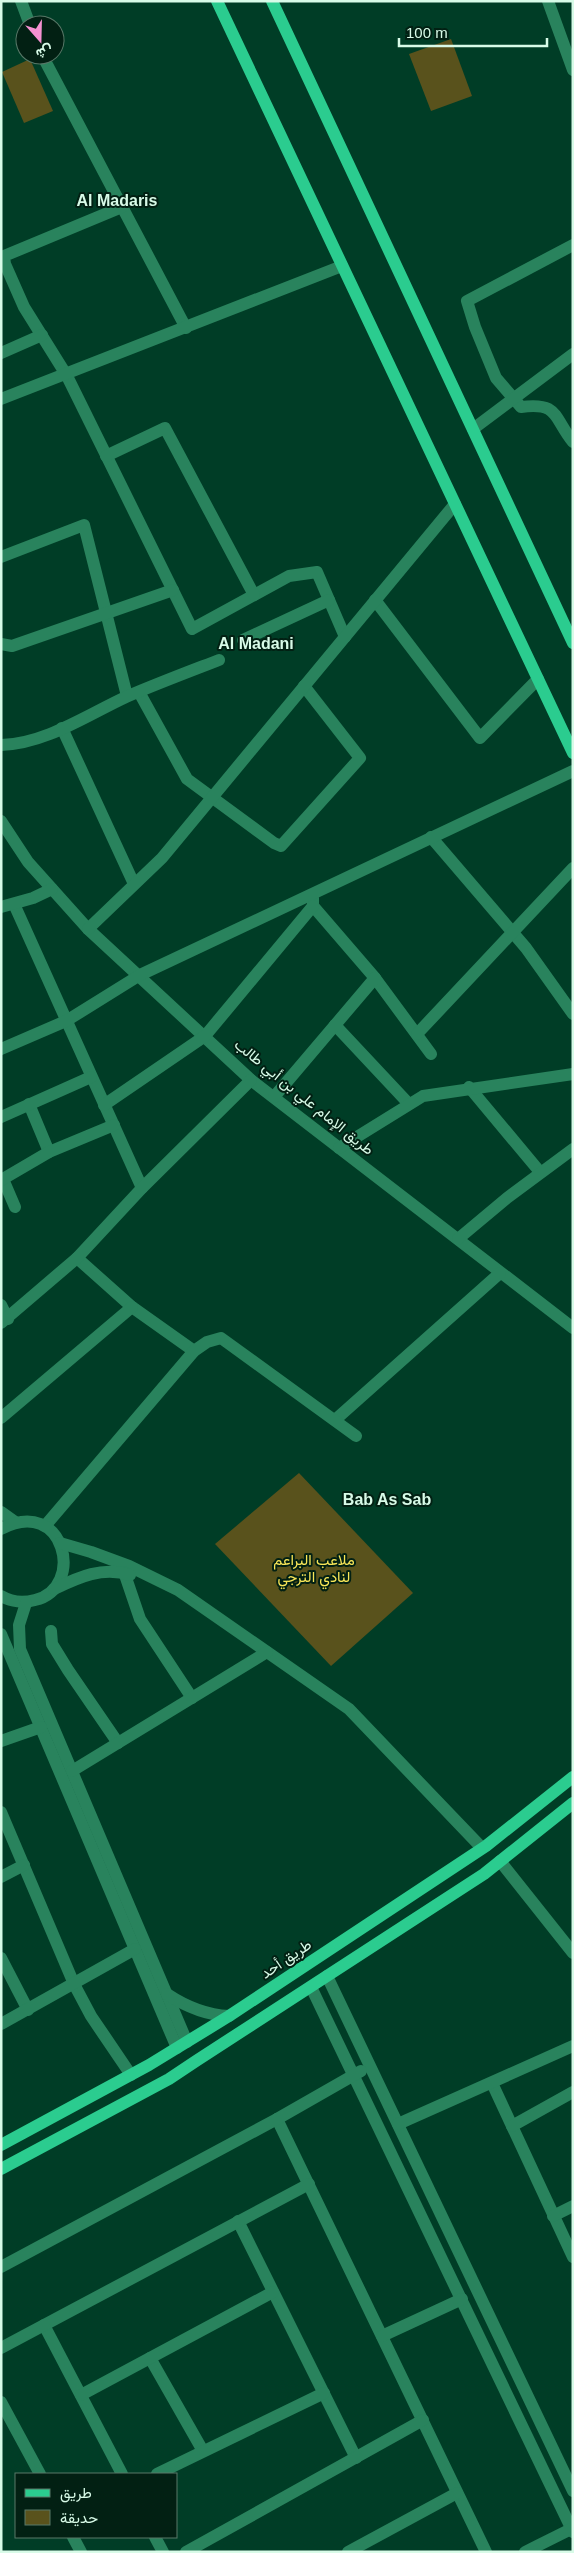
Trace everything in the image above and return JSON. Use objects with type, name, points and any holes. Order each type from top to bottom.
[{"type":"main road","points":[[217,1],[573,753]]},
{"type":"main road","points":[[272,1],[573,643]]},
{"type":"main road","name":"طريق أحد","points":[[1,2145],[131,2075],[229,2016],[482,1848],[573,1777]]},
{"type":"main road","points":[[1,2169],[169,2079],[428,1911],[500,1861],[573,1803]]},
{"type":"street","points":[[20,1],[26,15]]},
{"type":"street","points":[[548,1],[573,70]]},
{"type":"street","points":[[47,65],[186,328]]},
{"type":"street","points":[[122,207],[8,253],[4,260],[4,268],[24,307],[67,376],[192,629],[289,576],[317,572],[345,637]]},
{"type":"street","points":[[573,245],[467,301],[475,327],[496,378],[522,407],[539,405],[551,409],[573,442]]},
{"type":"street","points":[[1,400],[67,376],[342,266]]},
{"type":"street","points":[[1,353],[42,335]]},
{"type":"street","points":[[473,429],[573,354]]},
{"type":"street","points":[[106,456],[165,428],[254,595]]},
{"type":"street","points":[[88,929],[162,858],[455,504]]},
{"type":"street","points":[[1,557],[84,525],[105,612],[133,694],[187,779],[274,844],[281,846],[360,758],[304,686]]},
{"type":"street","points":[[1,644],[12,646],[105,612],[173,590]]},
{"type":"street","points":[[243,640],[329,600]]},
{"type":"street","points":[[375,600],[480,738],[538,679]]},
{"type":"street","points":[[1,744],[18,744],[62,728],[133,694],[219,660]]},
{"type":"street","points":[[62,728],[134,884]]},
{"type":"street","points":[[1,1049],[66,1021],[140,975],[313,900],[432,837],[573,771]]},
{"type":"street","name":"طريق الإمام علي بن أبي طالب","points":[[1,821],[28,862],[88,929],[252,1080],[573,1328]]},
{"type":"street","points":[[432,837],[512,931],[573,1014]]},
{"type":"street","points":[[417,1034],[573,868]]},
{"type":"street","points":[[52,889],[8,906],[66,1021],[142,1188]]},
{"type":"street","points":[[313,900],[375,978],[431,1054]]},
{"type":"street","points":[[104,1105],[205,1036],[313,900]]},
{"type":"street","points":[[274,1097],[375,978]]},
{"type":"street","points":[[335,1025],[409,1104]]},
{"type":"street","points":[[340,1148],[423,1096],[469,1087],[573,1074]]},
{"type":"street","points":[[1,1117],[91,1077]]},
{"type":"street","points":[[4,1321],[77,1258],[142,1188],[252,1080]]},
{"type":"street","points":[[469,1087],[540,1172]]},
{"type":"street","points":[[29,1104],[49,1152]]},
{"type":"street","points":[[15,1207],[2,1179],[49,1152],[114,1125]]},
{"type":"street","points":[[458,1240],[540,1172],[573,1149]]},
{"type":"street","points":[[77,1258],[132,1307],[194,1351]]},
{"type":"street","points":[[335,1420],[500,1272]]},
{"type":"street","points":[[1,1305],[4,1321]]},
{"type":"street","points":[[1,1418],[132,1307]]},
{"type":"street","points":[[45,1526],[194,1351],[207,1342],[221,1338],[356,1436]]},
{"type":"street","points":[[1,1512],[15,1522]]},
{"type":"street","points":[[1,1529],[15,1522],[32,1522],[45,1526],[60,1543],[64,1554],[63,1572],[54,1589]]},
{"type":"street","points":[[60,1543],[129,1566],[178,1590],[350,1709],[482,1848]]},
{"type":"street","points":[[1,1596],[26,1602],[40,1599],[54,1589],[84,1574],[116,1570],[178,1590]]},
{"type":"street","points":[[124,1572],[140,1619],[192,1698]]},
{"type":"street","points":[[26,1602],[19,1625],[20,1649],[167,1994],[182,2045]]},
{"type":"street","points":[[51,1632],[52,1644],[118,1743]]},
{"type":"street","points":[[1,1634],[135,1949],[182,2045]]},
{"type":"street","points":[[72,1771],[267,1652]]},
{"type":"street","points":[[1,1741],[41,1727]]},
{"type":"street","points":[[1,1812],[74,1984],[91,2016],[131,2075]]},
{"type":"street","points":[[500,1861],[573,1953]]},
{"type":"street","points":[[1,1877],[24,1865]]},
{"type":"street","points":[[1,2024],[135,1949]]},
{"type":"street","points":[[1,1958],[28,2010]]},
{"type":"street","points":[[327,1976],[573,2491]]},
{"type":"street","points":[[311,1986],[572,2530],[525,2552]]},
{"type":"street","points":[[167,1994],[195,2009],[229,2016]]},
{"type":"street","points":[[398,2124],[573,2046]]},
{"type":"street","points":[[1,2267],[277,2119],[353,2074],[371,2067]]},
{"type":"street","points":[[492,2083],[573,2257]]},
{"type":"street","points":[[512,2126],[573,2092]]},
{"type":"street","points":[[277,2119],[486,2552]]},
{"type":"street","points":[[1,2348],[308,2184]]},
{"type":"street","points":[[553,2216],[573,2206]]},
{"type":"street","points":[[238,2221],[356,2458]]},
{"type":"street","points":[[81,2395],[273,2292]]},
{"type":"street","points":[[382,2336],[462,2299]]},
{"type":"street","points":[[44,2325],[121,2473]]},
{"type":"street","points":[[150,2358],[203,2451]]},
{"type":"street","points":[[159,2473],[324,2394]]},
{"type":"street","points":[[1,2402],[39,2473]]},
{"type":"street","points":[[186,2552],[423,2420]]},
{"type":"street","points":[[348,2552],[456,2493]]},
{"type":"street","points":[[74,2538],[81,2552]]},
{"type":"street","points":[[156,2538],[163,2552]]},
{"type":"green space","points":[[451,39],[472,96],[431,111],[409,54]]},
{"type":"green space","points":[[17,65],[33,65],[53,111],[24,123],[2,72]]},
{"type":"green space","name":"ملاعب البراعم لنادي الترجي","points":[[299,1473],[413,1593],[331,1666],[215,1544]]},
{"type":"district","name":"Al Madaris","points":[[117,200]]},
{"type":"district","name":"Al Madani","points":[[256,643]]},
{"type":"district","name":"Bab As Sab","points":[[387,1499]]}]
